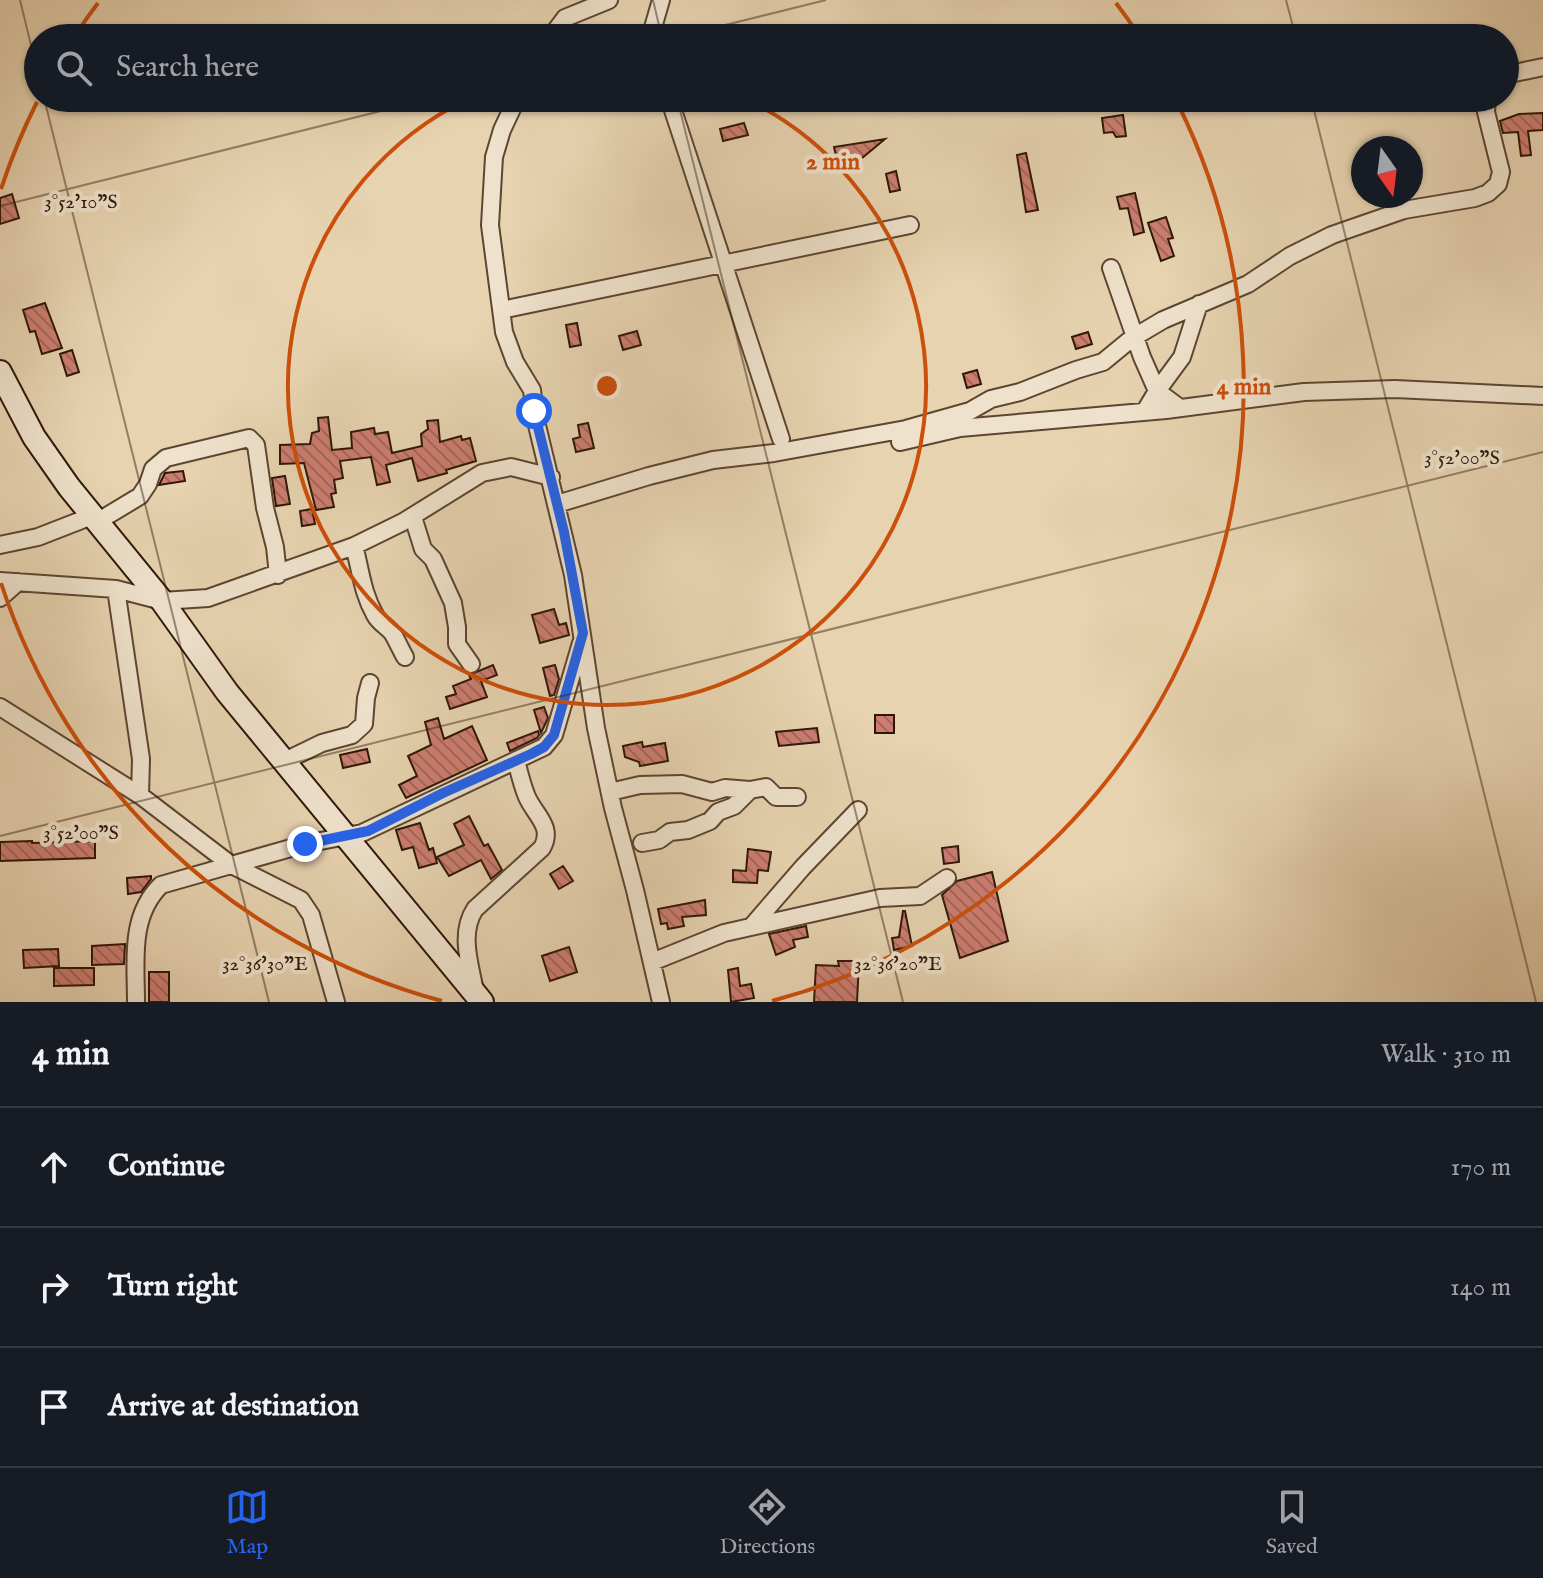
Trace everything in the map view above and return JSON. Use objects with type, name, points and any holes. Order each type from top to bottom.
[{"type":"street","points":[[560,24],[565,18],[609,0]]},
{"type":"street","points":[[654,24],[661,0]]},
{"type":"street","points":[[1519,72],[1543,67]]},
{"type":"street","points":[[510,112],[494,157],[491,240],[498,268],[504,332],[515,362],[533,392],[535,417],[551,477],[583,633],[596,728],[661,1002]]},
{"type":"street","points":[[673,112],[778,446]]},
{"type":"street","points":[[557,504],[649,476],[778,446],[906,429],[970,411],[991,399],[1033,388],[1103,362],[1163,320],[1248,284],[1290,256],[1332,235],[1404,210],[1475,198],[1492,190],[1498,184],[1501,172],[1486,112]]},
{"type":"street","points":[[511,308],[910,225]]},
{"type":"street","points":[[1111,268],[1157,391],[1180,408]]},
{"type":"street","points":[[1145,411],[1182,357],[1199,304]]},
{"type":"street","points":[[0,372],[34,437],[94,519],[162,601],[227,692],[479,998]]},
{"type":"street","points":[[778,446],[828,450],[899,442],[960,428],[1180,408],[1304,392],[1365,390],[1543,396]]},
{"type":"street","points":[[0,545],[38,537],[94,519],[140,496],[153,469],[166,458],[249,438],[256,445],[278,575]]},
{"type":"street","points":[[0,581],[116,589],[162,601],[217,596],[354,546],[413,517],[465,482],[494,469],[511,467],[551,477]]},
{"type":"street","points":[[413,517],[423,549],[433,559],[453,603],[457,644],[471,664]]},
{"type":"street","points":[[354,546],[360,581],[367,598],[377,618],[391,632],[405,657]]},
{"type":"street","points":[[0,598],[18,582]]},
{"type":"street","points":[[116,589],[141,759],[140,795]]},
{"type":"street","points":[[136,1002],[137,925],[151,896],[161,885],[305,844],[368,831],[544,747],[554,735],[583,633]]},
{"type":"street","points":[[287,766],[291,758],[322,743],[352,735],[364,724],[370,683]]},
{"type":"street","points":[[0,707],[140,795],[230,864],[306,905],[336,1002]]},
{"type":"street","points":[[479,998],[466,940],[468,919],[546,841],[544,824],[529,802],[516,760]]},
{"type":"street","points":[[610,792],[640,785],[682,784],[712,792],[725,788],[750,790],[766,787],[776,797],[797,797]]},
{"type":"street","points":[[642,843],[710,821],[718,812],[734,806],[750,790]]},
{"type":"street","points":[[751,927],[858,810]]},
{"type":"street","points":[[652,962],[719,934],[880,898],[920,896],[947,878]]},
{"type":"building","points":[[1543,113],[1543,130],[1528,131],[1531,155],[1521,156],[1518,132],[1503,133],[1500,121],[1519,114]]},
{"type":"building","points":[[1123,115],[1126,136],[1104,133],[1102,118]]},
{"type":"building","points":[[744,123],[748,135],[723,141],[720,129]]},
{"type":"building","points":[[885,139],[862,158],[838,164],[834,147]]},
{"type":"building","points":[[1026,153],[1038,210],[1026,212],[1017,155]]},
{"type":"building","points":[[896,171],[900,190],[890,192],[886,174]]},
{"type":"building","points":[[1135,193],[1144,232],[1134,235],[1128,208],[1120,209],[1117,197]]},
{"type":"building","points":[[12,194],[19,218],[0,224],[0,198]]},
{"type":"building","points":[[1166,217],[1173,238],[1168,239],[1174,256],[1161,261],[1148,223]]},
{"type":"building","points":[[45,303],[62,348],[42,354],[35,331],[30,332],[23,310]]},
{"type":"building","points":[[577,323],[581,345],[570,347],[566,325]]},
{"type":"building","points":[[637,331],[641,345],[623,350],[619,336]]},
{"type":"building","points":[[1088,332],[1092,344],[1076,349],[1072,337]]},
{"type":"building","points":[[72,350],[79,372],[67,376],[60,354]]},
{"type":"building","points":[[977,370],[981,384],[967,388],[963,374]]},
{"type":"building","points":[[328,417],[332,450],[352,448],[351,432],[374,428],[375,434],[388,432],[392,453],[422,446],[421,434],[428,429],[427,421],[438,420],[440,442],[461,436],[462,440],[470,438],[476,461],[418,481],[412,458],[386,465],[390,482],[377,485],[371,457],[340,461],[343,478],[334,480],[336,493],[331,494],[334,507],[316,510],[304,463],[280,464],[280,445],[310,444],[312,433],[319,431],[318,418]]},
{"type":"building","points":[[588,423],[594,448],[576,452],[573,439],[580,437],[578,425]]},
{"type":"building","points":[[183,471],[185,481],[159,485],[165,473]]},
{"type":"building","points":[[285,476],[290,504],[276,506],[272,478]]},
{"type":"building","points":[[312,509],[315,524],[302,526],[300,511]]},
{"type":"building","points":[[554,609],[559,625],[566,623],[569,635],[540,643],[532,615]]},
{"type":"building","points":[[493,665],[497,675],[481,681],[487,697],[450,709],[446,697],[456,694],[453,686]]},
{"type":"building","points":[[555,665],[559,679],[554,695],[550,696],[543,668]]},
{"type":"building","points":[[544,707],[548,718],[541,733],[534,710]]},
{"type":"building","points":[[875,715],[894,715],[894,733],[875,733]]},
{"type":"building","points":[[438,718],[444,739],[472,726],[487,760],[406,798],[399,785],[417,776],[408,756],[431,745],[425,722]]},
{"type":"building","points":[[817,728],[819,742],[779,746],[776,732]]},
{"type":"building","points":[[538,731],[537,738],[510,751],[507,743]]},
{"type":"building","points":[[642,742],[643,747],[665,743],[668,761],[640,766],[639,762],[625,757],[623,746]]},
{"type":"building","points":[[367,749],[370,762],[343,768],[340,755]]},
{"type":"building","points":[[469,816],[484,846],[488,844],[502,870],[491,879],[481,860],[449,876],[437,857],[464,845],[454,824]]},
{"type":"building","points":[[420,823],[437,863],[419,868],[413,847],[402,850],[396,830]]},
{"type":"building","points":[[95,841],[95,858],[0,861],[0,842]]},
{"type":"building","points":[[958,846],[959,862],[944,864],[942,848]]},
{"type":"building","points":[[748,849],[771,852],[768,871],[758,870],[757,883],[733,882],[733,870],[746,871]]},
{"type":"building","points":[[563,866],[573,881],[559,889],[550,874]]},
{"type":"building","points":[[992,872],[1008,941],[960,958],[942,895],[957,881]]},
{"type":"building","points":[[151,876],[141,892],[128,894],[127,878]]},
{"type":"building","points":[[705,900],[706,915],[682,917],[684,926],[668,929],[667,923],[661,924],[658,909]]},
{"type":"building","points":[[903,911],[912,946],[894,950],[892,938],[899,937]]},
{"type":"building","points":[[806,926],[808,937],[793,940],[795,947],[776,955],[769,934]]},
{"type":"building","points":[[125,944],[124,964],[92,965],[92,946]]},
{"type":"building","points":[[569,947],[577,972],[550,981],[542,956]]},
{"type":"building","points":[[58,949],[59,966],[24,968],[23,950]]},
{"type":"building","points":[[838,961],[859,961],[857,1002],[814,1002],[816,965],[839,966]]},
{"type":"building","points":[[54,968],[94,968],[94,985],[54,986]]},
{"type":"building","points":[[738,968],[740,986],[751,984],[754,998],[731,1002],[728,970]]},
{"type":"building","points":[[149,972],[169,972],[169,1002],[149,1002]]},
{"type":"route","points":[[305,844],[368,831],[531,754],[544,747],[554,735],[583,633],[564,532],[534,411]]}]
